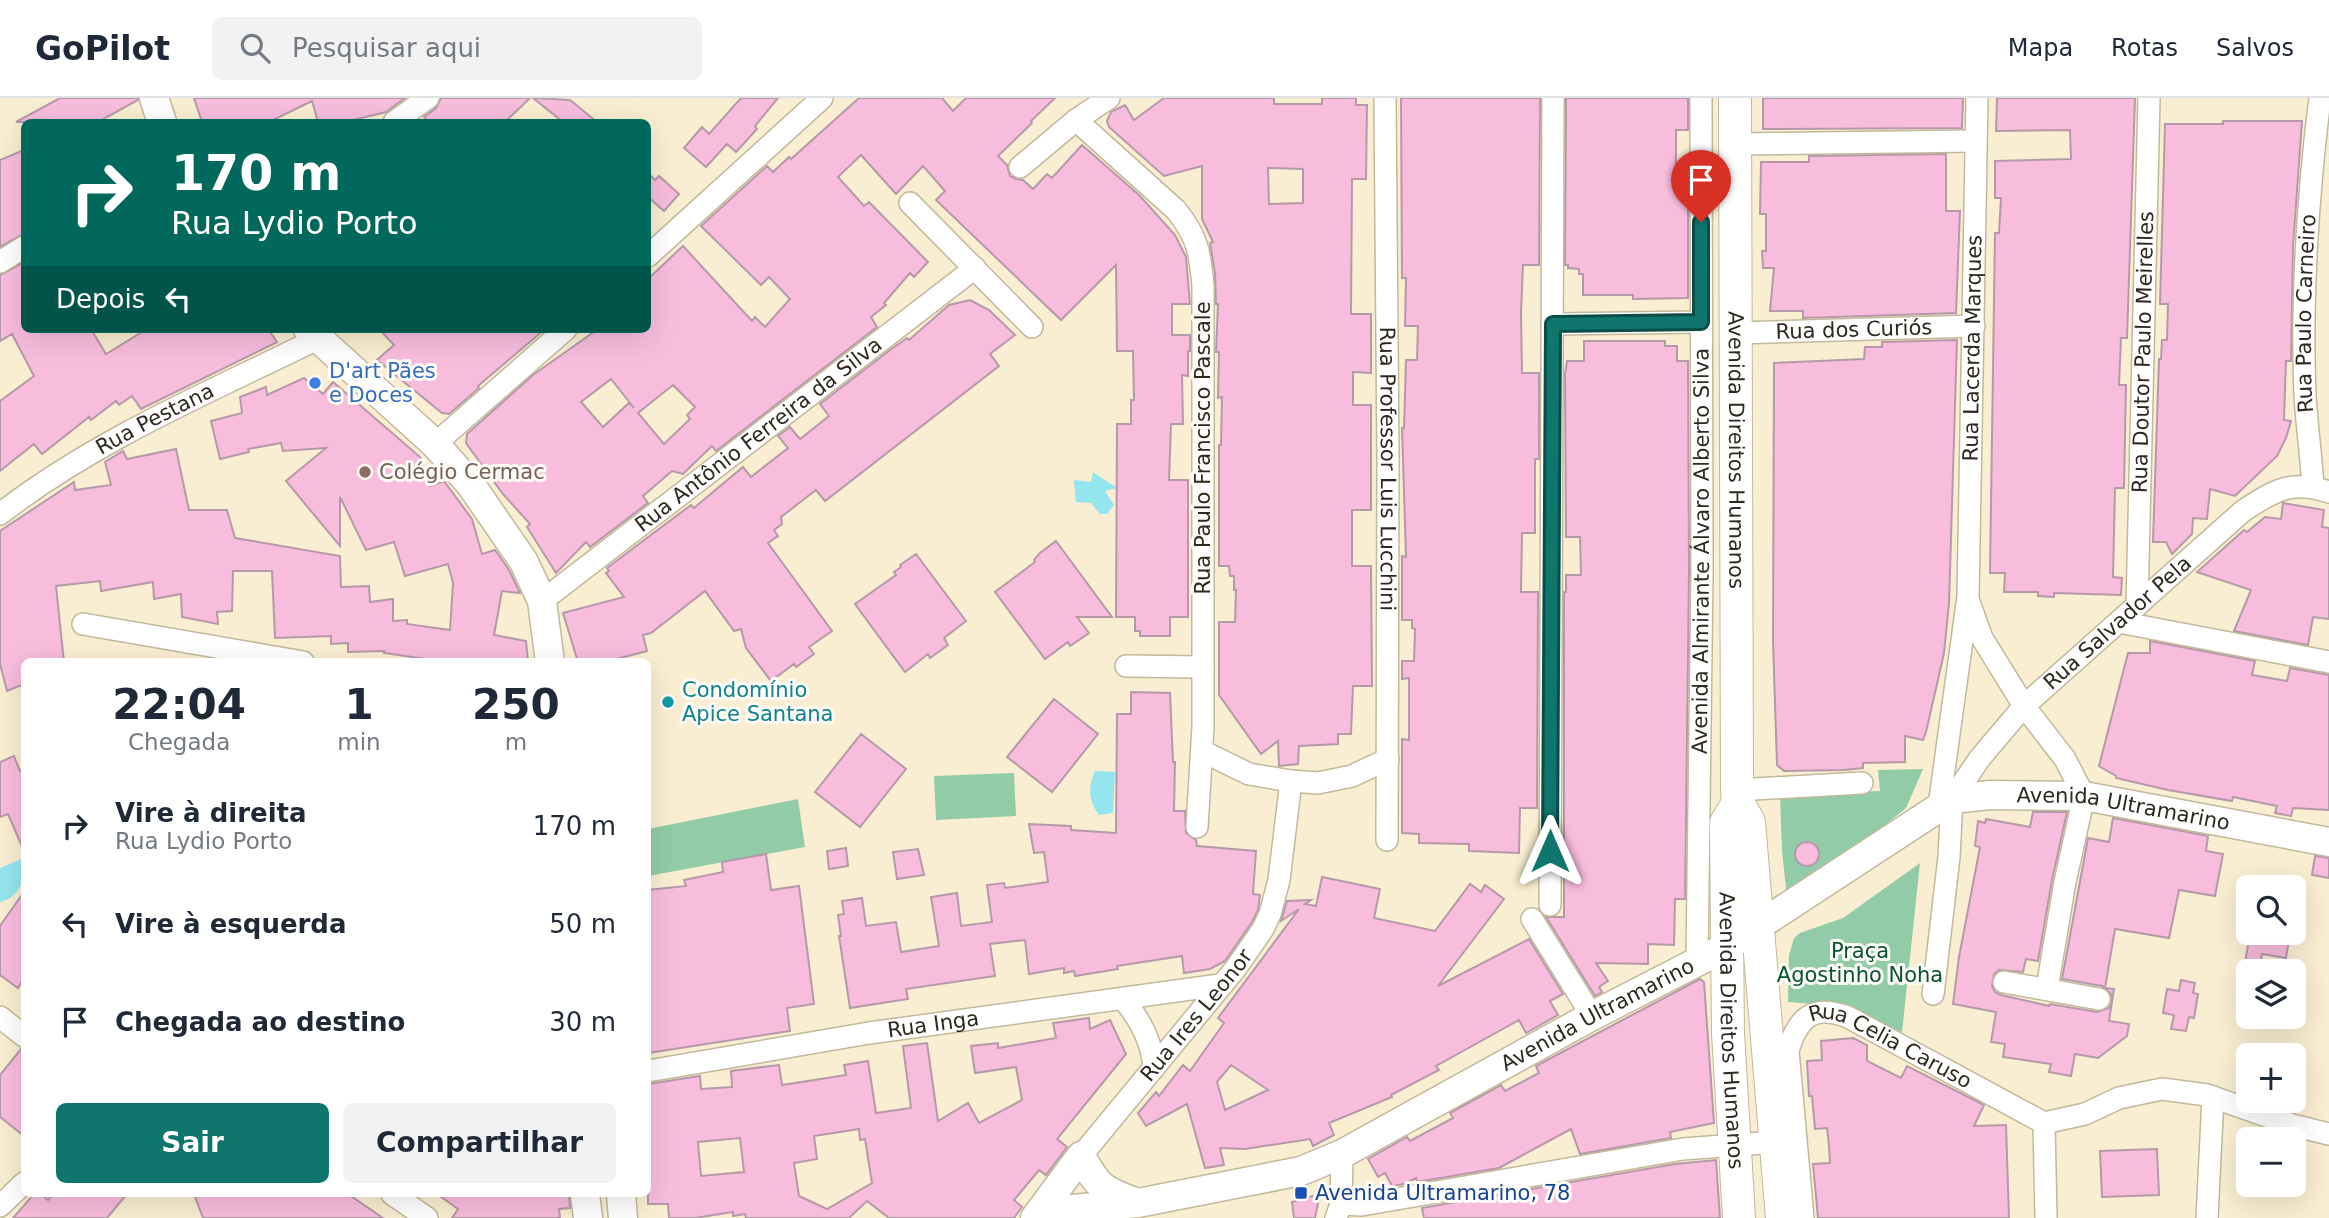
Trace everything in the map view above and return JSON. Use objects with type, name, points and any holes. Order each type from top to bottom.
[{"type":"main road","name":"Avenida Direitos Humanos","points":[[1735,98],[1737,796],[1726,823],[1726,947],[1739,1218]]},
{"type":"main road","name":"Avenida Direitos Humanos","points":[[1737,796],[1749,822],[1782,1218]]},
{"type":"street","points":[[155,98],[161,119]]},
{"type":"street","points":[[398,119],[428,98]]},
{"type":"street","points":[[651,253],[822,98]]},
{"type":"street","points":[[1020,167],[1076,120],[1110,98]]},
{"type":"street","name":"Rua Professor Luis Lucchini","points":[[1385,98],[1387,840]]},
{"type":"street","points":[[1550,905],[1553,98]]},
{"type":"street","name":"Avenida Almirante Álvaro Alberto Silva","points":[[1697,961],[1702,572],[1702,98]]},
{"type":"street","name":"Rua Lacerda Marques","points":[[1933,994],[1949,857],[1946,803],[1968,597],[1977,98]]},
{"type":"street","name":"Rua Doutor Paulo Meirelles","points":[[2137,606],[2149,98]]},
{"type":"street","name":"Rua Paulo Carneiro","points":[[2320,98],[2310,208],[2305,312],[2305,395],[2321,489]]},
{"type":"street","name":"Rua Paulo Francisco Pascale","points":[[1076,120],[1177,210],[1190,227],[1199,247],[1203,286],[1203,667],[1198,827]]},
{"type":"street","points":[[1734,144],[1975,141]]},
{"type":"street","points":[[910,203],[1032,327]]},
{"type":"street","points":[[0,262],[21,249]]},
{"type":"street","name":"Rua Antônio Ferreira da Silva","points":[[542,601],[975,268]]},
{"type":"street","points":[[1553,324],[1701,322]]},
{"type":"street","name":"Rua dos Curiós","points":[[1735,333],[1974,326]]},
{"type":"street","points":[[435,444],[561,333]]},
{"type":"street","points":[[313,334],[435,444],[471,485],[524,562],[542,601],[549,658]]},
{"type":"street","name":"Rua Pestana","points":[[0,514],[24,494],[87,456],[313,334]]},
{"type":"street","name":"Rua Salvador Pela","points":[[1946,803],[2024,706],[2243,510],[2268,494],[2285,488],[2321,489]]},
{"type":"street","name":"Rua Lacerda Marques","points":[[1968,597],[1982,638],[2024,706],[2065,759],[2084,796]]},
{"type":"street","points":[[2119,622],[2329,662]]},
{"type":"street","points":[[83,624],[281,658]]},
{"type":"street","points":[[1126,666],[1203,667]]},
{"type":"street","points":[[1202,751],[1249,774],[1318,783],[1352,776],[1388,759]]},
{"type":"street","name":"Rua Ires Leonor","points":[[1037,1215],[1236,968],[1263,929],[1279,880],[1291,781]]},
{"type":"street","points":[[1737,796],[1862,783]]},
{"type":"street","name":"Avenida Ultramarino","points":[[1037,1215],[1138,1203],[1301,1171],[1342,1154],[1592,1016],[1726,947],[1946,803],[1990,795],[2084,796],[2329,842]]},
{"type":"street","points":[[2047,988],[2065,882],[2084,796]]},
{"type":"street","points":[[1532,919],[1592,1016]]},
{"type":"street","points":[[2004,982],[2099,999]]},
{"type":"street","name":"Rua Inga","points":[[651,1070],[869,1034],[1220,985]]},
{"type":"street","points":[[1123,999],[1148,1037],[1154,1068]]},
{"type":"street","name":"Rua Celia Caruso","points":[[1803,1218],[1788,1051],[1793,1035],[1811,1014],[1832,1011],[1848,1017],[2044,1123]]},
{"type":"street","points":[[0,1017],[21,1034]]},
{"type":"street","points":[[2046,1218],[2044,1123],[2085,1114],[2119,1098],[2162,1089],[2213,1097],[2292,1125],[2329,1134]]},
{"type":"street","points":[[2207,1218],[2213,1097]]},
{"type":"street","points":[[1342,1154],[1338,1211],[1683,1149],[1776,1142]]},
{"type":"street","points":[[1082,1156],[1099,1185],[1138,1203]]},
{"type":"street","points":[[0,1206],[21,1186]]},
{"type":"street","points":[[396,1197],[426,1218]]},
{"type":"street","points":[[585,1197],[588,1218]]},
{"type":"street","points":[[621,1197],[624,1218]]},
{"type":"green space","points":[[1923,769],[1906,808],[1832,868],[1787,897],[1780,795],[1880,791],[1878,770]]},
{"type":"green space","points":[[1014,773],[1016,816],[936,820],[934,776]]},
{"type":"green space","points":[[798,799],[805,847],[651,875],[651,828]]},
{"type":"green space","name":"Praça Agostinho Noha","points":[[1920,863],[1902,1032],[1837,1006],[1788,1002],[1789,955],[1794,938],[1800,933],[1843,918]]},
{"type":"water","points":[[1093,472],[1117,488],[1105,491],[1114,505],[1107,514],[1100,514],[1091,503],[1076,502],[1074,480],[1091,482]]},
{"type":"water","points":[[1095,771],[1115,772],[1113,813],[1099,815],[1093,804],[1090,788]]},
{"type":"water","points":[[21,859],[21,886],[13,896],[0,902],[0,868]]},
{"type":"building","points":[[60,98],[138,98],[103,119],[22,119]]},
{"type":"building","points":[[194,98],[405,98],[386,112],[357,119],[317,119],[312,101],[275,119],[201,119]]},
{"type":"building","points":[[441,98],[530,98],[508,119],[424,117],[436,108]]},
{"type":"building","points":[[533,98],[570,100],[593,119],[559,119]]},
{"type":"building","points":[[741,98],[778,98],[755,126],[757,129],[736,152],[727,144],[706,167],[684,148],[702,127],[709,134]]},
{"type":"building","points":[[859,98],[942,98],[953,111],[966,98],[1055,98],[998,156],[1007,165],[1010,176],[1023,180],[1033,189],[1047,174],[1052,178],[1082,145],[1140,196],[1175,235],[1186,257],[1190,304],[1172,304],[1172,335],[1190,335],[1190,351],[1188,376],[1182,375],[1183,424],[1171,424],[1169,480],[1188,480],[1188,617],[1170,617],[1170,636],[1140,636],[1140,631],[1135,631],[1135,617],[1116,617],[1117,424],[1131,424],[1131,400],[1134,400],[1133,351],[1117,351],[1116,265],[1061,320],[936,200],[945,191],[923,166],[896,194],[861,155],[838,177],[864,206],[869,202],[928,262],[914,277],[910,273],[884,303],[886,305],[871,317],[877,327],[716,451],[712,446],[683,474],[672,471],[643,496],[648,503],[590,547],[586,542],[556,573],[527,527],[530,524],[503,494],[466,443],[467,434],[533,375],[592,333],[651,333],[651,276],[683,246],[752,321],[755,317],[765,327],[790,299],[769,277],[761,285],[701,226],[767,166],[773,172],[789,157],[791,159]],"holes":[[[611,379],[634,408],[629,403],[603,427],[581,402]],[[673,385],[695,407],[687,415],[690,419],[664,444],[638,413]]]},
{"type":"building","points":[[1164,98],[1274,98],[1274,104],[1322,104],[1322,98],[1356,98],[1356,105],[1367,105],[1366,179],[1352,179],[1351,314],[1371,314],[1371,373],[1353,372],[1353,405],[1371,405],[1371,510],[1352,510],[1352,566],[1371,566],[1372,686],[1353,686],[1351,734],[1338,734],[1338,744],[1299,746],[1298,764],[1279,766],[1278,741],[1261,754],[1219,695],[1219,622],[1235,622],[1236,590],[1229,566],[1219,566],[1219,445],[1222,397],[1218,398],[1218,304],[1210,243],[1213,242],[1202,219],[1202,166],[1164,176],[1109,127],[1107,121],[1111,112],[1125,105],[1134,120]],"holes":[[[1268,168],[1303,169],[1303,203],[1269,204]]]},
{"type":"building","points":[[1401,98],[1540,98],[1539,265],[1523,265],[1521,312],[1522,373],[1539,373],[1539,459],[1535,459],[1535,533],[1522,533],[1521,592],[1538,592],[1537,808],[1520,808],[1519,853],[1469,851],[1469,844],[1419,843],[1419,834],[1402,833],[1402,739],[1409,740],[1409,678],[1402,679],[1402,661],[1414,661],[1415,629],[1412,628],[1412,620],[1402,620],[1402,556],[1406,557],[1402,428],[1406,360],[1417,360],[1418,326],[1405,326],[1406,278],[1402,278]]},
{"type":"building","points":[[1566,98],[1688,98],[1688,130],[1676,130],[1676,181],[1688,181],[1688,298],[1633,299],[1633,295],[1583,295],[1583,274],[1579,274],[1579,269],[1565,265]]},
{"type":"building","points":[[1763,98],[1963,98],[1962,128],[1763,129]]},
{"type":"building","points":[[1997,98],[2135,98],[2127,338],[2121,338],[2119,385],[2126,385],[2124,488],[2115,488],[2113,577],[2122,578],[2121,595],[2054,593],[2054,597],[2038,596],[2038,592],[2004,592],[2005,573],[1990,573],[1995,233],[1999,233],[2001,198],[1995,198],[1995,161],[2071,159],[2070,130],[1996,131]]},
{"type":"building","points":[[2223,121],[2302,121],[2293,246],[2291,361],[2286,361],[2284,420],[2291,421],[2277,456],[2235,496],[2210,489],[2207,519],[2193,518],[2192,534],[2172,554],[2166,542],[2153,542],[2159,359],[2162,340],[2167,340],[2168,304],[2160,304],[2165,124],[2223,124]]},
{"type":"building","points":[[21,151],[21,236],[0,247],[0,160]]},
{"type":"building","points":[[1946,154],[1946,211],[1960,211],[1956,313],[1803,318],[1803,311],[1770,311],[1774,268],[1763,268],[1766,214],[1760,214],[1761,162],[1809,162],[1809,156]]},
{"type":"building","points":[[651,176],[655,180],[659,176],[679,194],[664,211],[651,200]]},
{"type":"building","points":[[21,264],[21,333],[93,333],[106,354],[140,333],[271,333],[277,342],[141,409],[132,396],[119,405],[116,401],[91,420],[89,417],[42,454],[34,444],[0,471],[0,401],[34,376],[12,334],[0,341],[0,275]]},
{"type":"building","points":[[970,300],[989,310],[1015,335],[990,354],[999,366],[825,501],[816,490],[781,517],[782,524],[774,530],[778,536],[768,543],[832,631],[809,647],[814,654],[796,667],[794,664],[771,681],[746,648],[741,629],[734,631],[705,591],[651,633],[643,635],[647,651],[620,658],[577,658],[563,613],[624,597],[606,573],[609,571],[607,568],[691,505],[694,508],[743,467],[751,477],[788,448],[778,436],[790,427],[800,439],[829,416],[820,404],[890,350],[907,338],[909,340],[949,305]]},
{"type":"building","points":[[383,333],[540,333],[449,414],[442,413],[377,360],[394,345]]},
{"type":"building","points":[[1957,340],[1949,603],[1944,653],[1923,740],[1905,736],[1905,762],[1863,763],[1863,768],[1844,770],[1784,771],[1777,765],[1773,641],[1774,363],[1864,359],[1865,347],[1882,347],[1882,342]]},
{"type":"building","points":[[1584,341],[1665,341],[1665,346],[1677,346],[1677,361],[1688,361],[1689,572],[1685,899],[1675,899],[1674,945],[1648,944],[1648,964],[1596,963],[1608,981],[1599,987],[1602,992],[1595,996],[1546,917],[1564,917],[1564,592],[1566,575],[1581,575],[1580,537],[1566,537],[1565,374],[1567,361],[1584,361]]},
{"type":"building","points":[[304,378],[323,394],[333,382],[420,457],[431,486],[444,481],[472,519],[482,554],[495,550],[520,593],[502,591],[494,635],[526,641],[528,658],[419,658],[384,651],[348,652],[348,643],[331,644],[331,636],[275,638],[272,571],[233,571],[232,611],[217,612],[218,624],[182,617],[181,594],[154,599],[153,582],[101,591],[100,581],[56,586],[64,658],[21,658],[21,685],[7,691],[0,664],[0,531],[74,482],[75,490],[111,485],[105,462],[123,451],[127,459],[176,449],[189,510],[227,510],[235,538],[340,556],[341,587],[369,586],[370,602],[393,599],[393,621],[407,620],[407,624],[450,630],[453,583],[448,564],[405,576],[394,542],[366,550],[340,497],[340,546],[286,481],[326,448],[283,451],[281,443],[248,449],[249,452],[220,459],[211,421],[242,413],[240,397],[266,387],[267,395]]},
{"type":"building","points":[[2283,503],[2324,510],[2322,527],[2329,528],[2329,619],[2313,617],[2308,645],[2234,631],[2251,590],[2197,572],[2244,530],[2247,532],[2265,517],[2281,519]]},
{"type":"building","points":[[1056,541],[1112,617],[1077,617],[1089,633],[1070,646],[1068,642],[1045,659],[995,592],[1035,562],[1040,553]]},
{"type":"building","points":[[916,554],[966,621],[944,638],[948,645],[930,658],[928,654],[905,672],[855,604],[896,575],[894,572],[900,565]]},
{"type":"building","points":[[2150,641],[2255,661],[2252,675],[2287,681],[2290,668],[2329,675],[2329,810],[2293,808],[2291,816],[2275,813],[2277,806],[2233,797],[2232,801],[2168,790],[2116,778],[2099,766],[2128,653],[2150,653]]},
{"type":"building","points":[[1131,692],[1170,693],[1175,762],[1174,811],[1185,811],[1186,833],[1196,840],[1197,846],[1256,851],[1253,894],[1260,895],[1258,910],[1225,961],[1210,969],[1184,973],[1182,956],[1117,966],[1118,969],[1075,976],[1074,971],[1064,973],[1064,968],[1029,974],[1025,940],[990,944],[995,976],[906,989],[908,999],[850,1008],[839,936],[838,915],[844,914],[842,901],[862,898],[866,926],[896,922],[901,952],[939,946],[931,897],[957,893],[961,926],[992,922],[987,885],[1004,883],[1005,888],[1048,882],[1044,852],[1034,853],[1029,824],[1071,826],[1071,830],[1116,833],[1117,714],[1131,714]]},
{"type":"building","points":[[1054,699],[1098,734],[1052,792],[1007,757]]},
{"type":"building","points":[[861,734],[906,769],[860,827],[815,792]]},
{"type":"building","points":[[14,756],[21,771],[21,844],[8,814],[0,817],[0,762]]},
{"type":"building","points":[[2033,812],[2067,812],[2038,961],[2026,959],[2023,972],[1999,970],[1994,974],[1992,986],[1995,992],[2001,995],[2049,1006],[2050,1004],[2097,1012],[2109,1008],[2112,1002],[2109,1021],[2129,1024],[2127,1036],[2098,1058],[2075,1054],[2071,1076],[2049,1072],[2051,1064],[2003,1057],[2005,1044],[1991,1042],[1996,1012],[1953,1004],[1980,847],[1975,846],[1978,821],[1985,823],[1986,819],[2030,827]]},
{"type":"building","points":[[2113,818],[2208,836],[2206,851],[2223,854],[2215,896],[2179,890],[2169,938],[2115,929],[2105,988],[2114,989],[2112,1002],[2111,994],[2102,986],[2062,979],[2088,838],[2109,842]]},
{"type":"building","points":[[1807,842],[1818,849],[1819,854],[1812,865],[1807,866],[1796,859],[1795,854],[1802,843]]},
{"type":"building","points":[[846,848],[848,866],[829,869],[827,851]]},
{"type":"building","points":[[918,849],[924,875],[897,879],[893,852]]},
{"type":"building","points":[[766,854],[771,890],[799,886],[814,1004],[787,1008],[790,1031],[651,1053],[651,890],[686,886],[684,880],[723,872],[722,862]]},
{"type":"building","points":[[2315,856],[2329,858],[2329,878],[2312,875]]},
{"type":"building","points":[[1322,877],[1380,889],[1374,918],[1435,931],[1470,884],[1481,892],[1485,885],[1504,899],[1438,986],[1529,939],[1563,994],[1550,1001],[1558,1015],[1526,1033],[1519,1020],[1436,1066],[1439,1070],[1391,1095],[1392,1097],[1329,1123],[1334,1135],[1313,1146],[1310,1139],[1245,1149],[1220,1148],[1224,1165],[1205,1168],[1187,1104],[1146,1126],[1138,1113],[1156,1092],[1159,1096],[1183,1065],[1190,1071],[1224,1023],[1218,1018],[1299,909],[1281,921],[1287,901],[1311,900],[1305,904],[1316,906]],"holes":[[[1231,1065],[1268,1090],[1225,1110],[1217,1082]]]},
{"type":"building","points":[[21,896],[21,983],[18,988],[0,975],[0,926]]},
{"type":"building","points":[[2248,945],[2288,945],[2286,958],[2262,954],[2261,959],[2246,959]]},
{"type":"building","points":[[1700,979],[1704,982],[1714,1123],[1670,1132],[1671,1138],[1580,1154],[1571,1129],[1499,1168],[1417,1182],[1416,1178],[1392,1186],[1385,1173],[1378,1177],[1368,1159],[1407,1137],[1410,1141],[1453,1118],[1450,1113],[1501,1085],[1505,1091],[1539,1073],[1536,1066]]},
{"type":"building","points":[[2181,980],[2195,983],[2193,993],[2198,994],[2194,1018],[2189,1017],[2186,1031],[2171,1029],[2174,1015],[2163,1013],[2167,989],[2179,991]]},
{"type":"building","points":[[1089,1018],[1090,1029],[1110,1020],[1126,1054],[1057,1139],[1067,1147],[1046,1175],[1039,1170],[1014,1200],[1022,1207],[1014,1218],[889,1218],[867,1201],[849,1218],[746,1218],[745,1214],[733,1216],[733,1212],[695,1218],[669,1218],[668,1204],[648,1204],[648,1197],[651,1197],[651,1084],[700,1076],[701,1089],[732,1087],[731,1071],[779,1065],[782,1085],[846,1075],[844,1065],[868,1061],[876,1113],[911,1108],[903,1046],[927,1043],[938,1121],[968,1103],[979,1123],[1022,1100],[1016,1067],[975,1073],[971,1046],[998,1043],[998,1048],[1056,1038],[1053,1023]],"holes":[[[859,1129],[860,1140],[865,1139],[872,1183],[827,1209],[799,1196],[794,1163],[817,1159],[814,1136]],[[740,1138],[744,1172],[701,1176],[698,1142]]]},
{"type":"building","points":[[1853,1038],[1867,1045],[1867,1061],[1901,1078],[1907,1066],[1984,1105],[1974,1126],[2006,1125],[2009,1218],[1818,1218],[1813,1164],[1830,1163],[1829,1146],[1827,1128],[1815,1129],[1812,1096],[1809,1096],[1807,1061],[1822,1060],[1821,1041]]},
{"type":"building","points":[[21,1049],[21,1134],[0,1117],[0,1075]]},
{"type":"building","points":[[2157,1149],[2159,1195],[2102,1197],[2100,1151]]},
{"type":"building","points":[[1716,1160],[1720,1218],[1424,1218],[1422,1208],[1675,1164]]},
{"type":"building","points":[[1320,1194],[1315,1218],[1294,1218],[1292,1202]]},
{"type":"building","points":[[31,1197],[44,1197],[48,1200],[50,1197],[124,1197],[107,1218],[13,1218]]},
{"type":"building","points":[[195,1197],[352,1197],[383,1218],[203,1218]]},
{"type":"building","points":[[441,1197],[569,1197],[570,1208],[559,1209],[560,1218],[452,1218],[458,1209]]},
{"type":"place","name":"D'art Pães e Doces","points":[[315,383]]},
{"type":"place","name":"Colégio Cermac","points":[[365,472]]},
{"type":"place","name":"Condomínio Apice Santana","points":[[668,702]]},
{"type":"place","name":"Avenida Ultramarino, 78","points":[[1301,1193]]},
{"type":"route","points":[[1550,851],[1553,324],[1701,322],[1701,222]]}]
